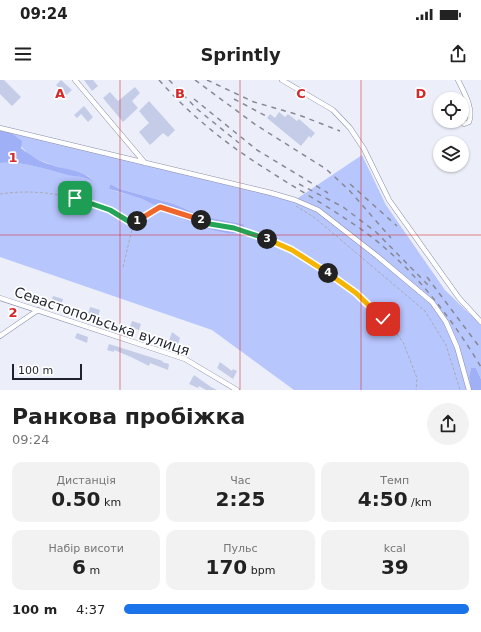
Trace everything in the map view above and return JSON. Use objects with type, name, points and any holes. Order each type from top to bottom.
[{"type":"street","points":[[76,80],[145,163]]},
{"type":"street","points":[[282,80],[333,110],[350,128],[364,149],[389,200],[458,298],[481,322]]},
{"type":"street","points":[[458,80],[464,92]]},
{"type":"street","points":[[469,109],[471,117],[469,122]]},
{"type":"street","points":[[0,128],[295,200],[318,210],[405,278],[432,302],[446,322],[457,347],[469,390]]},
{"type":"street","name":"Севастопольська вулиця","points":[[0,298],[185,359],[237,390]]},
{"type":"street","points":[[0,336],[38,310]]},
{"type":"path","points":[[0,194],[24,193],[75,198],[110,210],[133,224]]},
{"type":"path","points":[[295,200],[296,208],[315,218],[425,311],[446,345],[460,390]]},
{"type":"path","points":[[123,267],[133,224],[160,207],[210,224],[234,228],[277,243],[318,265],[356,293],[395,332],[403,342],[416,378],[416,390]]},
{"type":"shaded area","points":[[0,128],[4,128],[22,141],[21,148],[28,154],[48,164],[79,172],[89,177],[93,181],[86,178],[17,163],[0,163]]},
{"type":"shaded area","points":[[4,128],[295,200],[362,155],[386,205],[445,290],[481,325],[481,379],[476,368],[471,368],[469,377],[471,390],[294,390],[212,330],[0,257],[0,163],[26,164],[92,180],[88,176],[31,157]],"holes":[[[110,184],[120,189],[174,204],[202,216],[243,224],[242,233],[202,225],[142,199],[109,189]]]},
{"type":"shaded area","points":[[110,184],[120,189],[174,204],[202,216],[243,224],[246,230],[236,233],[209,229],[142,199],[109,189]]},
{"type":"shaded area","points":[[471,368],[476,368],[481,379],[481,390],[471,390],[469,377]]},
{"type":"building","points":[[0,80],[4,80],[21,97],[12,106],[0,94]]},
{"type":"building","points":[[61,80],[72,90],[63,98],[59,95],[63,92],[56,85]]},
{"type":"building","points":[[84,80],[93,80],[98,86],[92,91]]},
{"type":"building","points":[[135,87],[140,93],[132,101],[138,108],[123,122],[103,98],[110,92],[118,101]]},
{"type":"building","points":[[149,101],[175,130],[168,137],[163,133],[150,145],[139,132],[149,123],[139,111]]},
{"type":"building","points":[[84,106],[93,117],[88,122],[81,114],[77,118],[74,115]]},
{"type":"building","points":[[279,112],[285,117],[288,114],[297,121],[299,119],[315,133],[311,138],[309,136],[301,146],[267,118],[270,114],[275,118]]},
{"type":"building","points":[[53,296],[63,299],[61,306],[51,302]]},
{"type":"building","points":[[90,307],[100,310],[98,317],[88,314]]},
{"type":"building","points":[[132,321],[141,324],[139,330],[130,327]]},
{"type":"building","points":[[172,332],[180,338],[178,344],[169,341]]},
{"type":"building","points":[[77,333],[88,337],[87,343],[75,338]]},
{"type":"building","points":[[109,344],[163,361],[162,362],[169,364],[168,370],[150,363],[149,366],[114,350],[114,352],[107,350]]},
{"type":"building","points":[[220,362],[232,371],[233,369],[237,371],[233,379],[217,368]]},
{"type":"building","points":[[194,375],[217,390],[206,390],[199,386],[198,388],[189,384]]},
{"type":"railway","points":[[159,80],[196,117],[223,139],[279,178],[347,219],[389,252],[433,298],[470,349],[481,367]]},
{"type":"railway","points":[[169,80],[197,109],[239,143]]},
{"type":"railway","points":[[195,80],[256,125],[326,169],[349,190],[391,238]]},
{"type":"railway","points":[[207,80],[254,102],[299,115],[340,131]]},
{"type":"railway","points":[[194,99],[257,150],[328,193]]},
{"type":"railway","points":[[234,99],[266,116]]},
{"type":"railway","points":[[299,184],[343,207],[376,232],[428,285]]},
{"type":"railway","points":[[350,184],[397,226]]},
{"type":"railway","points":[[427,277],[481,349]]},
{"type":"route","points":[[75,198],[100,205],[133,224],[160,207],[210,224],[234,228],[277,243],[318,265],[356,293],[383,319]]}]
